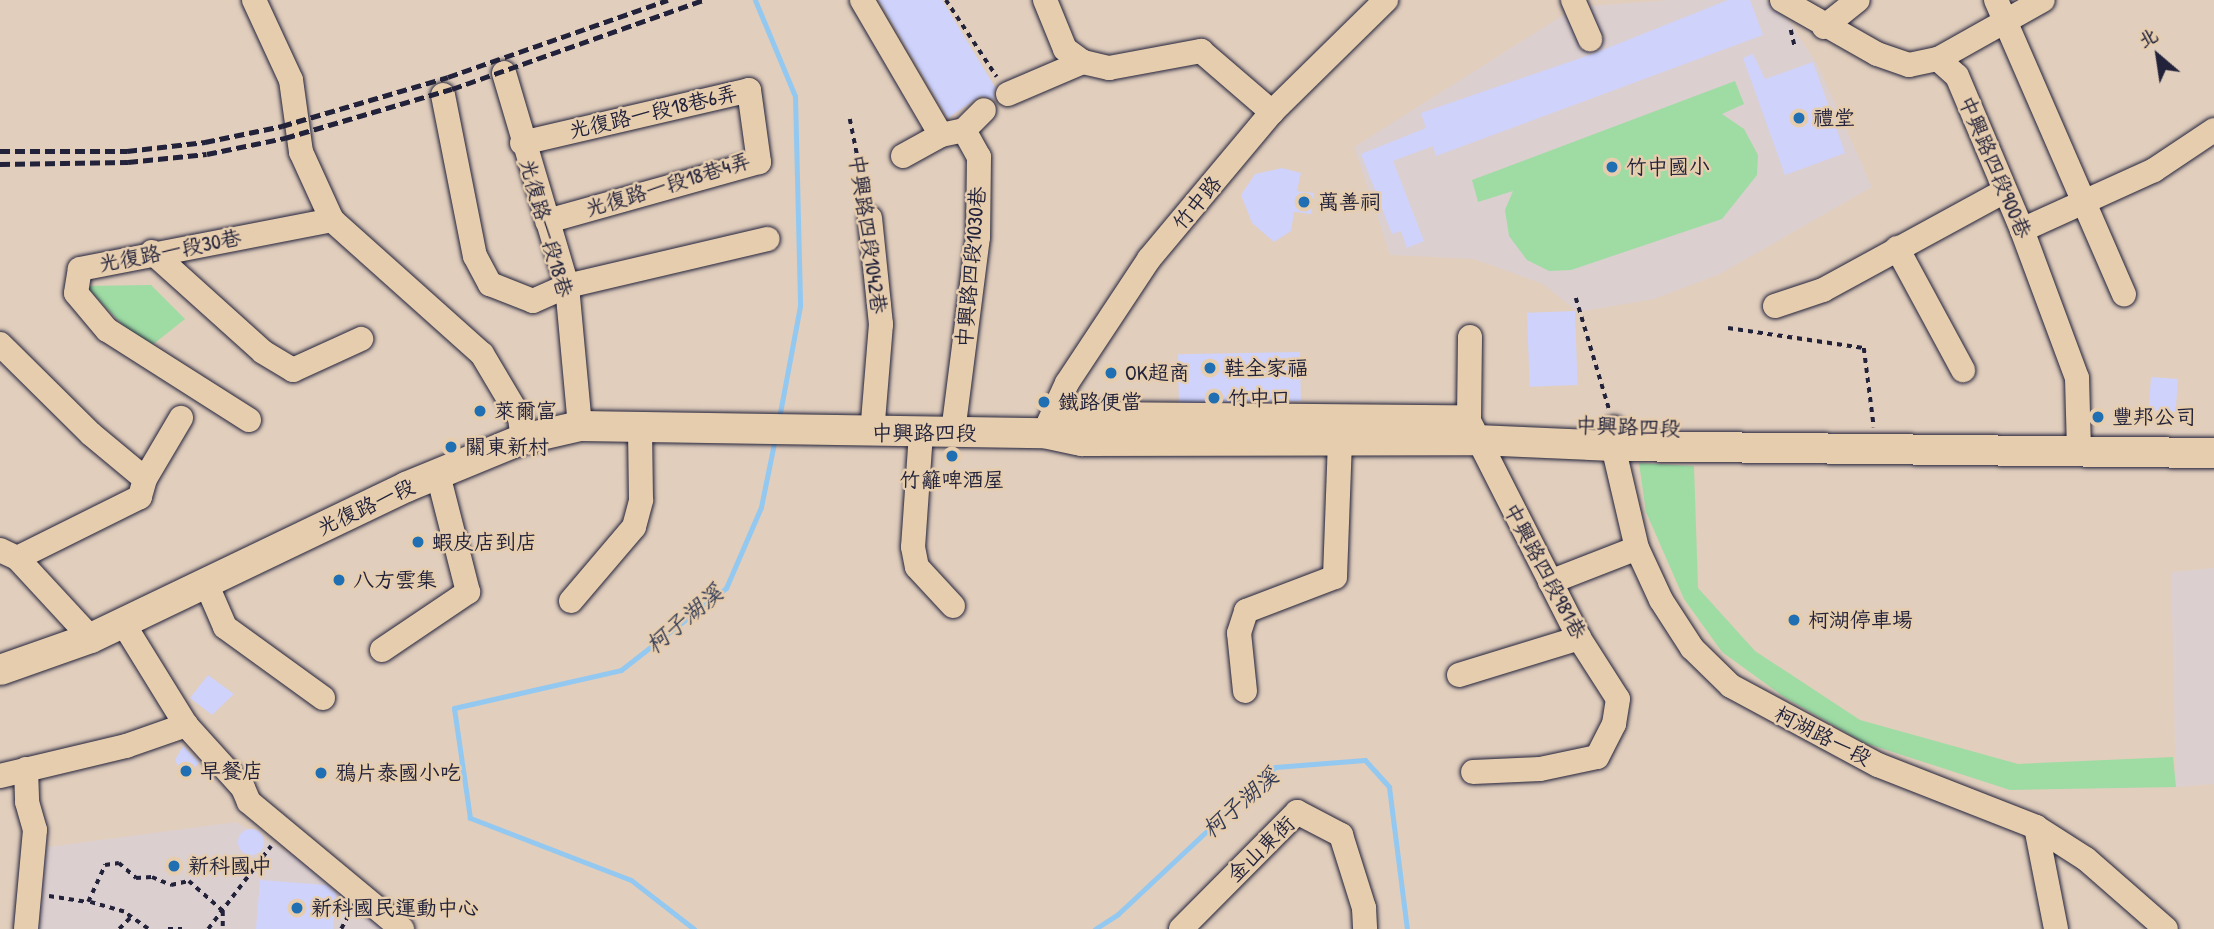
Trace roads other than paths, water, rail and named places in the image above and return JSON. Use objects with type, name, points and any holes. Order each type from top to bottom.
[{"type":"main road","name":"中興路四段","points":[[751,430],[803,433],[1044,433],[1086,417],[1323,432],[1473,430],[1614,437],[1976,442],[2214,434]]},
{"type":"main road","name":"光復路一段","points":[[0,670],[91,638],[438,474],[523,439],[580,426],[751,430]]},
{"type":"main road","name":"中興路四段","points":[[1614,437],[1875,433],[1976,442]]},
{"type":"main road","name":"中興路四段","points":[[2080,438],[2214,453]]},
{"type":"street","points":[[254,0],[291,80],[301,152],[332,220],[482,354],[520,418],[523,439]]},
{"type":"street","name":"中興路四段1030巷","points":[[862,0],[952,132],[979,157],[978,237],[953,433]]},
{"type":"street","points":[[1045,0],[1065,49],[1083,62],[1109,68],[1201,51],[1272,113]]},
{"type":"street","points":[[1573,0],[1590,39]]},
{"type":"street","points":[[1782,0],[1824,27],[1909,65],[1938,59],[2001,10],[2043,0]]},
{"type":"street","points":[[1824,27],[1858,0]]},
{"type":"street","name":"竹中路","points":[[1044,433],[1067,383],[1142,270],[1272,113],[1378,3]]},
{"type":"street","points":[[2001,10],[2124,294]]},
{"type":"street","name":"中興路四段900巷","points":[[1938,59],[1957,76],[2003,192],[2022,230],[2077,377],[2080,438]]},
{"type":"street","points":[[1008,94],[1083,62]]},
{"type":"street","name":"光復路一段18巷","points":[[504,73],[522,143],[566,286],[580,426]]},
{"type":"street","name":"光復路一段18巷6弄","points":[[522,143],[748,90],[755,126]]},
{"type":"street","points":[[443,95],[475,256],[490,284],[533,300],[566,286],[768,239]]},
{"type":"street","points":[[902,156],[952,132],[984,110]]},
{"type":"street","name":"光復路一段18巷4弄","points":[[547,221],[759,162],[755,126]]},
{"type":"street","points":[[2022,230],[2154,170],[2214,130]]},
{"type":"street","points":[[1775,306],[1823,290],[2003,192]]},
{"type":"street","name":"中興路四段1042巷","points":[[870,218],[881,324],[872,433]]},
{"type":"street","name":"光復路一段30巷","points":[[248,420],[107,330],[76,293],[80,269],[152,252],[332,220]]},
{"type":"street","points":[[1897,248],[1963,370]]},
{"type":"street","points":[[152,252],[262,352],[293,370],[361,339]]},
{"type":"street","points":[[1470,337],[1473,430]]},
{"type":"street","points":[[0,344],[91,434],[145,479]]},
{"type":"street","points":[[91,638],[8,554],[140,497],[145,479],[181,418]]},
{"type":"street","points":[[571,601],[634,527],[643,467],[640,426]]},
{"type":"street","name":"中興路四段981巷","points":[[1473,430],[1579,638],[1618,699],[1615,724],[1597,757],[1540,769],[1474,772]]},
{"type":"street","points":[[1245,691],[1239,633],[1246,611],[1335,578],[1323,432]]},
{"type":"street","points":[[921,433],[913,547],[917,567],[953,606]]},
{"type":"street","name":"柯湖路一段","points":[[1614,437],[1637,548],[1661,600],[1692,648],[1731,686],[1878,765],[2036,827],[2086,859],[2166,929]]},
{"type":"street","points":[[383,650],[468,592],[438,474]]},
{"type":"street","points":[[1550,583],[1637,548]]},
{"type":"street","points":[[206,583],[225,626],[323,698]]},
{"type":"street","points":[[122,623],[186,725],[243,788],[249,802],[402,929]]},
{"type":"street","points":[[1459,675],[1579,638]]},
{"type":"street","points":[[0,776],[126,746],[186,725]]},
{"type":"street","points":[[26,769],[35,830],[26,929]]},
{"type":"street","name":"金山東街","points":[[1181,929],[1297,812],[1341,835],[1364,918]]},
{"type":"street","points":[[2036,827],[2056,929]]},
{"type":"street","points":[[1344,929],[1364,918]]},
{"type":"waterway","name":"柯子湖溪","points":[[755,0],[795,96],[800,306],[779,418]]},
{"type":"waterway","name":"柯子湖溪","points":[[694,929],[631,880],[470,818],[454,708],[621,670],[726,588],[761,507],[775,438]]},
{"type":"waterway","name":"柯子湖溪","points":[[1095,929],[1118,914],[1275,767],[1365,760],[1389,787],[1407,929]]},
{"type":"railway","points":[[0,151],[127,151],[205,142],[282,126],[448,77],[668,0]]},
{"type":"railway","points":[[0,164],[128,162],[207,154],[285,138],[452,89],[703,0]]},
{"type":"place","name":"禮堂","points":[[1799,118]]},
{"type":"place","name":"竹中國小","points":[[1612,167]]},
{"type":"place","name":"萬善祠","points":[[1304,202]]},
{"type":"place","name":"鞋全家福","points":[[1210,368]]},
{"type":"place","name":"OK超商","points":[[1111,373]]},
{"type":"place","name":"竹中口","points":[[1214,398]]},
{"type":"place","name":"鐵路便當","points":[[1044,402]]},
{"type":"place","name":"萊爾富","points":[[480,411]]},
{"type":"place","name":"豐邦公司","points":[[2098,417]]},
{"type":"place","name":"關東新村","points":[[451,447]]},
{"type":"place","name":"竹籬啤酒屋","points":[[952,456]]},
{"type":"place","name":"蝦皮店到店","points":[[418,542]]},
{"type":"place","name":"八方雲集","points":[[339,580]]},
{"type":"place","name":"柯湖停車場","points":[[1794,620]]},
{"type":"place","name":"早餐店","points":[[186,771]]},
{"type":"place","name":"鴉片泰國小吃","points":[[321,773]]},
{"type":"place","name":"新科國中","points":[[174,866]]},
{"type":"place","name":"新科國民運動中心","points":[[297,908]]}]
